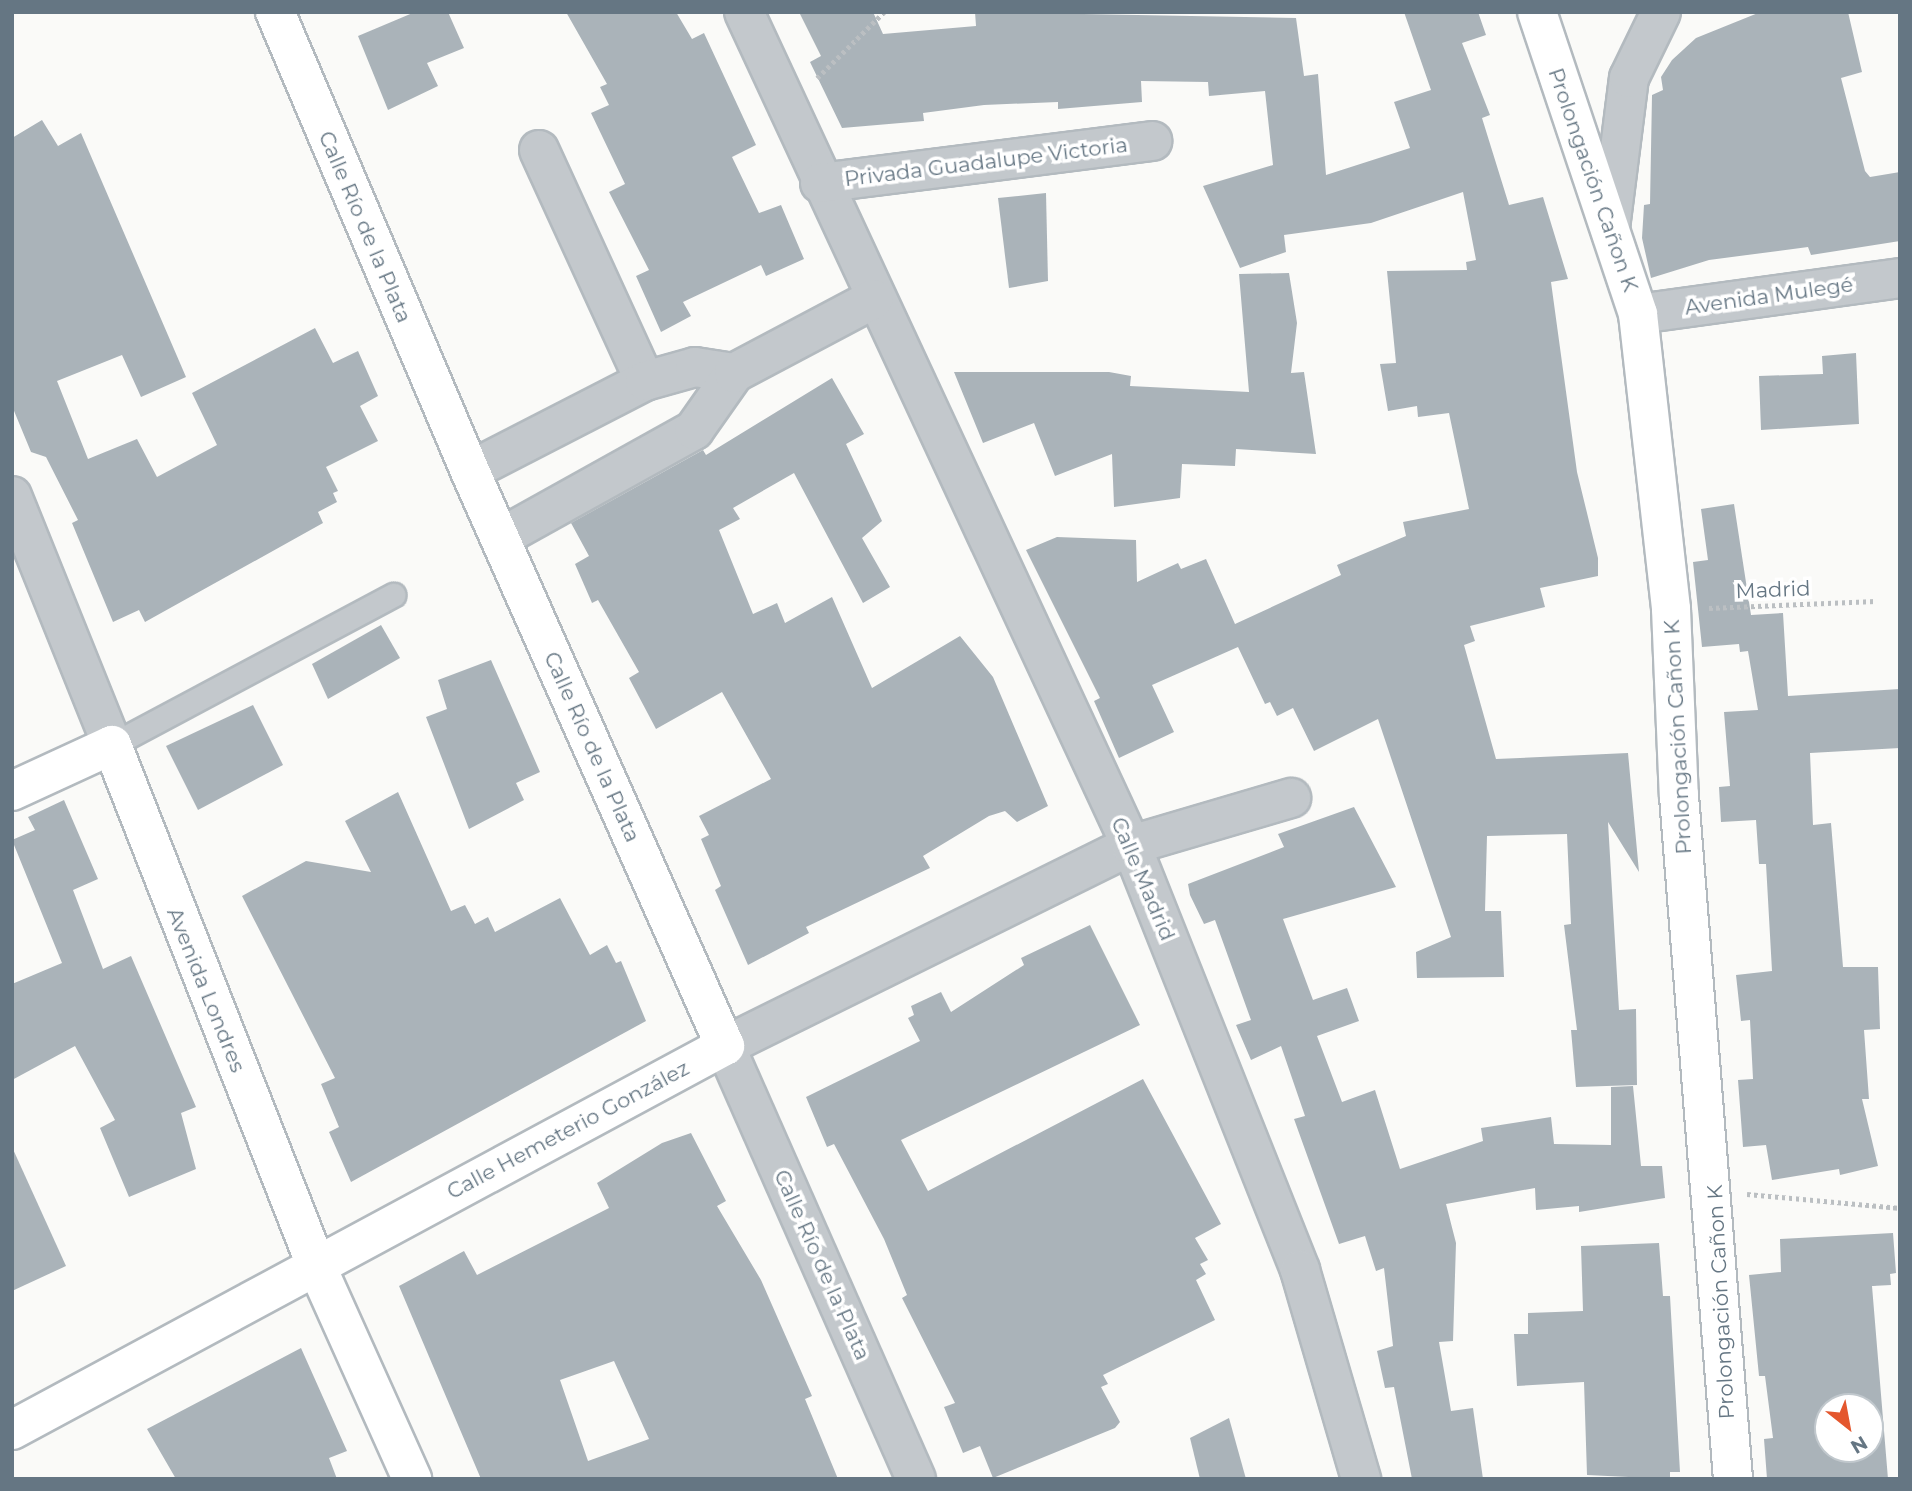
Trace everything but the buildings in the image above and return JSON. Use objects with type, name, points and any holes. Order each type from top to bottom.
[{"type":"main road","name":"Calle Río de la Plata","points":[[275,12],[470,471],[725,1046]]},
{"type":"main road","name":"Prolongación Cañon K","points":[[1537,12],[1638,314],[1671,609],[1679,796],[1715,1191],[1718,1321],[1733,1479]]},
{"type":"main road","points":[[12,791],[111,746]]},
{"type":"main road","name":"Avenida Londres","points":[[111,746],[316,1265],[412,1479]]},
{"type":"main road","name":"Calle Hemeterio González","points":[[12,1430],[725,1046]]},
{"type":"street","name":"Calle Madrid","points":[[744,12],[820,183],[1131,845],[1300,1270],[1361,1479]]},
{"type":"street","points":[[1610,229],[1629,78],[1661,12]]},
{"type":"street","name":"Privada Guadalupe Victoria","points":[[820,183],[1152,141]]},
{"type":"street","points":[[539,150],[645,381]]},
{"type":"street","name":"Avenida Mulegé","points":[[1638,314],[1900,278]]},
{"type":"street","points":[[500,538],[694,430],[734,373],[874,299]]},
{"type":"street","points":[[470,471],[645,381],[695,367],[734,373]]},
{"type":"street","name":"Avenida Londres","points":[[12,496],[111,746]]},
{"type":"street","name":"Calle Hemeterio González","points":[[725,1046],[1131,845],[1291,798]]},
{"type":"street","name":"Calle Río de la Plata","points":[[725,1046],[916,1479]]},
{"type":"lane","points":[[111,746],[393,595]]},
{"type":"path","points":[[788,106],[884,12]]},
{"type":"path","name":"Madrid","points":[[1671,609],[1876,601]]},
{"type":"path","points":[[1715,1191],[1900,1209]]}]
